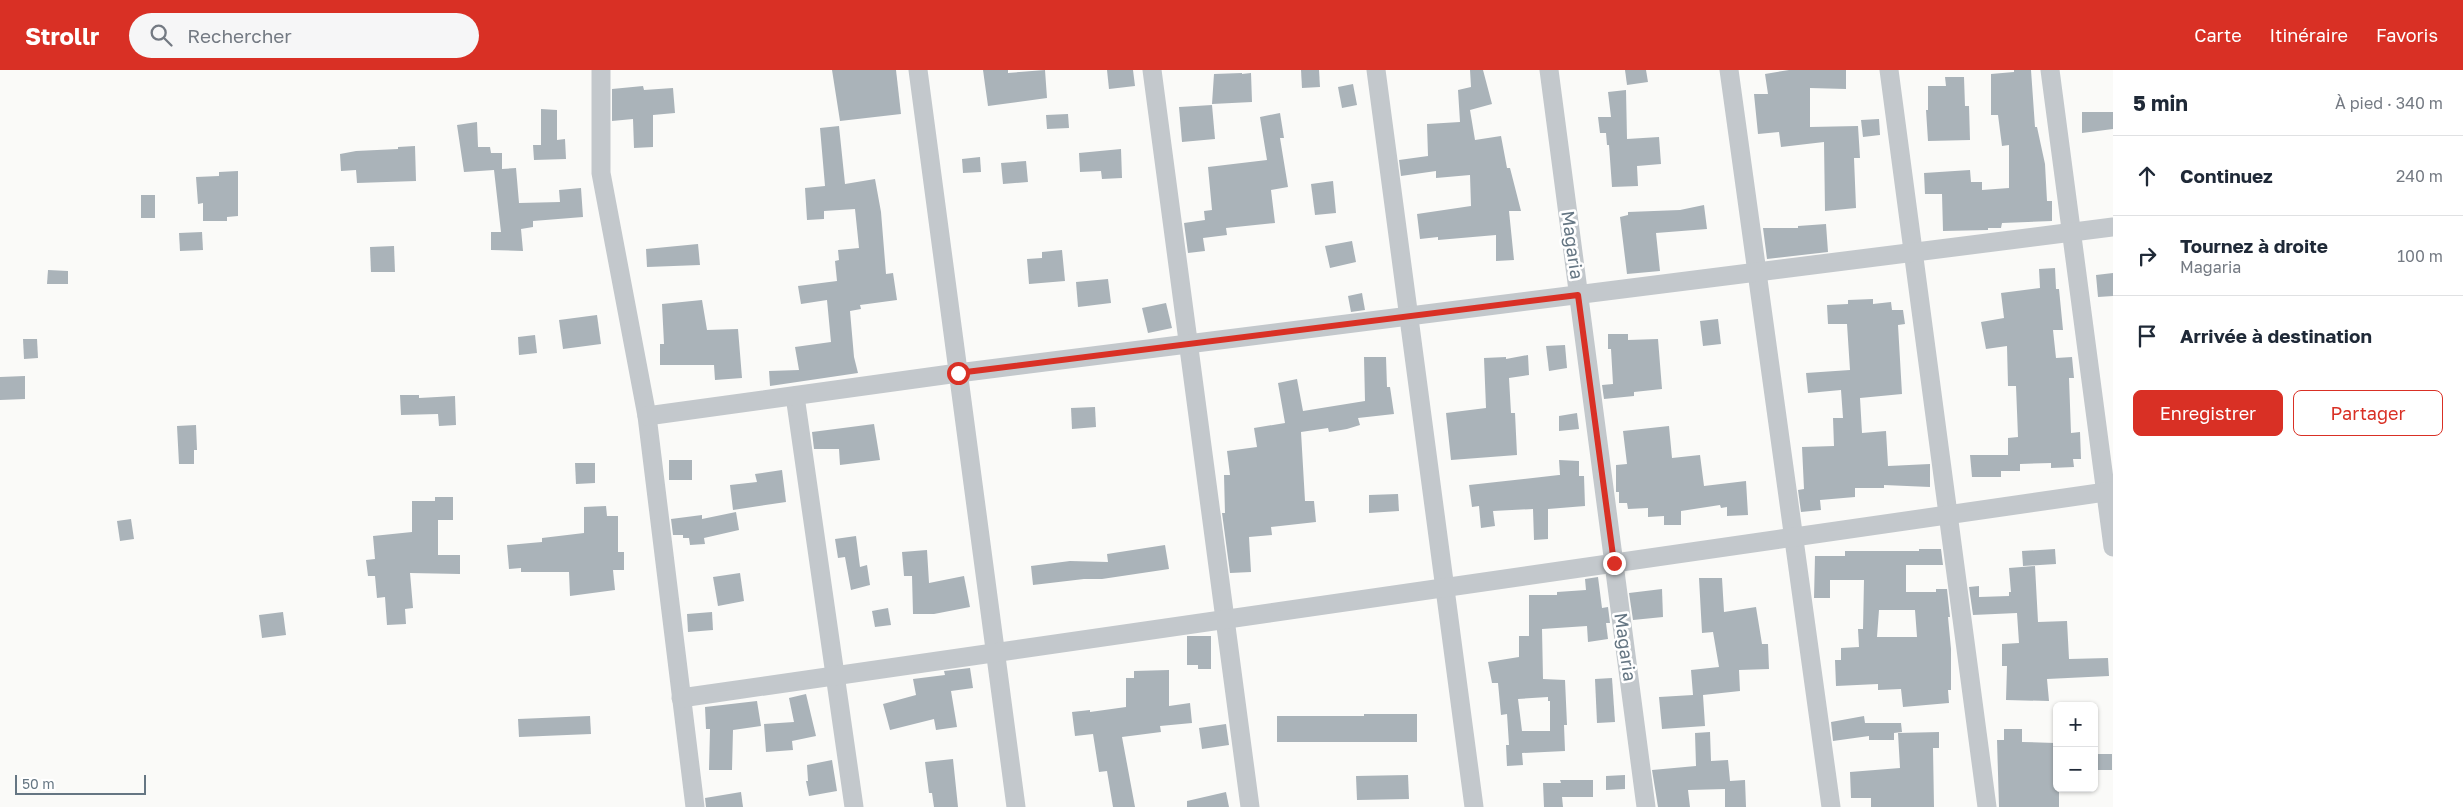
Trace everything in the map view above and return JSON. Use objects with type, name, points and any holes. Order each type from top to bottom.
[{"type":"street","points":[[600,70],[601,172],[647,416],[695,807]]},
{"type":"street","points":[[918,70],[1016,807]]},
{"type":"street","points":[[1152,70],[1250,807]]},
{"type":"street","points":[[1376,70],[1474,807]]},
{"type":"street","name":"Magaria","points":[[1548,70],[1646,807]]},
{"type":"street","points":[[1729,70],[1831,807]]},
{"type":"street","points":[[1889,70],[1987,807]]},
{"type":"street","points":[[2050,70],[2071,232],[2109,491],[2113,547]]},
{"type":"street","points":[[647,416],[958,373],[2113,227]]},
{"type":"street","points":[[796,396],[854,807]]},
{"type":"street","points":[[681,698],[2109,491]]},
{"type":"building","points":[[832,70],[896,70],[901,114],[840,121]]},
{"type":"building","points":[[983,70],[1008,70],[1008,73],[1045,70],[1047,98],[988,106]]},
{"type":"building","points":[[1107,70],[1133,70],[1135,86],[1109,89]]},
{"type":"building","points":[[1301,70],[1319,70],[1320,87],[1302,88]]},
{"type":"building","points":[[1470,70],[1483,70],[1492,104],[1470,110],[1475,140],[1501,136],[1507,168],[1510,168],[1521,211],[1509,211],[1514,260],[1496,261],[1496,235],[1438,240],[1438,237],[1420,239],[1417,214],[1471,206],[1470,175],[1436,178],[1436,171],[1401,176],[1399,160],[1428,156],[1427,124],[1460,122],[1458,90],[1471,87]]},
{"type":"building","points":[[1625,70],[1646,70],[1648,82],[1627,85]]},
{"type":"building","points":[[1789,70],[1846,70],[1846,89],[1810,88],[1810,127],[1858,126],[1860,158],[1854,158],[1856,208],[1825,211],[1824,142],[1781,147],[1779,132],[1758,134],[1754,94],[1768,94],[1765,74]]},
{"type":"building","points":[[2014,70],[2031,70],[2035,127],[2037,127],[2045,164],[2047,201],[2052,201],[2052,221],[2002,223],[2001,228],[1988,228],[1988,230],[1943,231],[1942,194],[1925,194],[1924,173],[1970,170],[1971,182],[1982,182],[1982,190],[2009,188],[2009,145],[2002,146],[1998,115],[1991,115],[1991,74],[2014,72]]},
{"type":"building","points":[[1251,73],[1252,102],[1212,104],[1214,74]]},
{"type":"building","points":[[1945,77],[1964,77],[1965,106],[1969,106],[1970,140],[1928,141],[1926,110],[1928,110],[1928,86],[1946,86]]},
{"type":"building","points":[[1353,84],[1357,105],[1342,108],[1338,87]]},
{"type":"building","points":[[643,86],[644,90],[673,88],[675,113],[653,115],[653,147],[634,148],[633,119],[612,121],[612,89]]},
{"type":"building","points":[[1626,90],[1627,139],[1659,137],[1661,164],[1637,166],[1638,186],[1612,187],[1609,145],[1607,145],[1606,133],[1600,133],[1598,117],[1611,117],[1608,92]]},
{"type":"building","points":[[1212,105],[1215,139],[1182,142],[1179,107]]},
{"type":"building","points":[[541,109],[557,110],[557,140],[565,139],[566,159],[534,160],[533,145],[541,145]]},
{"type":"building","points":[[2082,112],[2113,112],[2113,129],[2082,133]]},
{"type":"building","points":[[1280,113],[1284,138],[1280,138],[1288,187],[1271,190],[1275,223],[1226,228],[1227,235],[1203,238],[1205,251],[1188,253],[1184,223],[1205,220],[1204,211],[1212,210],[1208,167],[1267,160],[1260,117]]},
{"type":"building","points":[[1068,114],[1069,128],[1047,129],[1046,115]]},
{"type":"building","points":[[1879,119],[1880,135],[1863,137],[1861,120]]},
{"type":"building","points":[[477,122],[478,147],[490,147],[491,153],[502,153],[502,169],[516,168],[519,203],[560,202],[559,190],[581,188],[583,217],[533,221],[533,227],[521,229],[523,251],[491,250],[491,232],[501,232],[494,170],[464,172],[457,125]]},
{"type":"building","points":[[839,126],[845,184],[875,179],[881,212],[886,274],[893,273],[897,300],[860,305],[861,309],[850,311],[854,357],[858,373],[770,386],[769,371],[799,370],[795,347],[831,342],[827,300],[801,304],[798,286],[837,281],[835,261],[839,260],[838,250],[859,248],[855,209],[824,211],[824,219],[807,220],[805,188],[825,186],[820,128]]},
{"type":"building","points":[[415,146],[416,181],[357,183],[356,170],[341,171],[340,154]]},
{"type":"building","points":[[1121,149],[1122,178],[1102,179],[1101,171],[1080,172],[1079,153]]},
{"type":"building","points":[[980,157],[981,172],[963,173],[962,159]]},
{"type":"building","points":[[1026,161],[1028,182],[1003,184],[1001,163]]},
{"type":"building","points":[[238,171],[238,216],[227,217],[227,221],[203,221],[203,203],[198,204],[196,177],[219,176],[219,172]]},
{"type":"building","points":[[1333,181],[1336,213],[1315,215],[1311,184]]},
{"type":"building","points":[[141,195],[155,195],[155,218],[141,218]]},
{"type":"building","points":[[1704,205],[1707,229],[1656,233],[1660,271],[1627,274],[1620,217],[1628,215],[1628,212],[1680,210]]},
{"type":"building","points":[[1826,224],[1828,252],[1767,259],[1763,228],[1798,228],[1798,226]]},
{"type":"building","points":[[202,232],[203,250],[180,251],[179,233]]},
{"type":"building","points":[[1352,241],[1356,262],[1330,268],[1325,246]]},
{"type":"building","points":[[698,244],[700,265],[647,267],[646,249]]},
{"type":"building","points":[[394,246],[395,272],[371,272],[370,247]]},
{"type":"building","points":[[1062,250],[1065,281],[1029,284],[1027,259],[1042,258],[1042,252]]},
{"type":"building","points":[[2055,268],[2056,289],[2059,289],[2063,330],[2053,330],[2056,358],[2072,357],[2074,378],[2069,378],[2071,433],[2080,432],[2081,459],[2073,459],[2074,467],[2051,468],[2051,463],[2020,464],[2020,471],[2001,471],[2001,477],[1972,477],[1970,455],[2008,455],[2008,438],[2018,437],[2016,386],[2008,386],[2007,346],[1986,349],[1981,322],[2004,318],[2001,293],[2040,288],[2039,269]]},
{"type":"building","points":[[48,270],[68,271],[68,284],[47,284]]},
{"type":"building","points":[[2113,273],[2113,296],[2098,297],[2096,275]]},
{"type":"building","points":[[1108,279],[1111,303],[1078,307],[1076,282]]},
{"type":"building","points":[[1362,293],[1365,310],[1351,312],[1348,296]]},
{"type":"building","points":[[1873,299],[1873,304],[1891,302],[1892,310],[1903,310],[1905,324],[1898,325],[1902,394],[1860,398],[1862,433],[1886,431],[1888,466],[1930,464],[1930,487],[1884,485],[1884,488],[1855,488],[1855,497],[1820,500],[1821,510],[1801,512],[1798,490],[1804,489],[1802,447],[1834,446],[1833,418],[1843,418],[1841,390],[1808,393],[1806,373],[1850,370],[1847,324],[1828,324],[1827,305],[1848,304],[1848,300]]},
{"type":"building","points":[[702,300],[707,330],[738,329],[742,378],[715,380],[714,365],[660,365],[660,344],[664,344],[662,304]]},
{"type":"building","points":[[1166,303],[1172,328],[1148,333],[1142,308]]},
{"type":"building","points":[[597,315],[601,344],[563,349],[559,320]]},
{"type":"building","points":[[1718,319],[1721,344],[1703,346],[1700,321]]},
{"type":"building","points":[[1608,334],[1628,334],[1628,340],[1658,339],[1662,389],[1634,392],[1634,396],[1604,399],[1602,385],[1613,384]]},
{"type":"building","points":[[535,335],[537,353],[519,355],[518,337]]},
{"type":"building","points":[[23,339],[37,339],[38,358],[24,359]]},
{"type":"building","points":[[1565,345],[1567,368],[1549,371],[1546,346]]},
{"type":"building","points":[[1528,355],[1529,375],[1509,378],[1511,413],[1515,413],[1517,455],[1451,460],[1446,413],[1486,408],[1484,358],[1506,357],[1506,359]]},
{"type":"building","points":[[1364,357],[1386,357],[1387,387],[1390,387],[1394,414],[1358,418],[1360,425],[1347,429],[1329,432],[1328,428],[1301,432],[1305,501],[1314,501],[1316,522],[1271,527],[1272,535],[1249,537],[1251,572],[1230,573],[1222,513],[1225,513],[1224,475],[1230,475],[1227,451],[1257,447],[1254,428],[1285,423],[1278,383],[1297,379],[1303,411],[1365,401]]},
{"type":"building","points":[[25,376],[25,399],[0,400],[0,377]]},
{"type":"building","points":[[400,395],[419,395],[419,398],[455,396],[456,425],[439,426],[438,414],[401,415]]},
{"type":"building","points":[[1095,407],[1096,427],[1072,429],[1071,408]]},
{"type":"building","points":[[1577,413],[1579,429],[1559,431],[1559,416]]},
{"type":"building","points":[[874,424],[880,460],[840,465],[839,449],[814,449],[812,432]]},
{"type":"building","points":[[196,425],[197,450],[194,450],[194,464],[179,464],[177,426]]},
{"type":"building","points":[[1669,426],[1672,458],[1700,455],[1704,486],[1746,481],[1748,515],[1727,516],[1727,507],[1721,508],[1720,505],[1681,511],[1681,525],[1664,525],[1664,516],[1648,517],[1648,508],[1628,509],[1627,503],[1619,503],[1619,492],[1616,492],[1616,465],[1627,464],[1623,431]]},
{"type":"building","points":[[669,460],[692,460],[692,480],[669,480]]},
{"type":"building","points":[[1559,460],[1579,461],[1579,476],[1584,476],[1585,506],[1548,509],[1548,539],[1534,540],[1533,509],[1493,511],[1495,526],[1481,528],[1479,506],[1472,507],[1469,485],[1560,475]]},
{"type":"building","points":[[575,463],[595,463],[595,483],[576,484]]},
{"type":"building","points":[[782,470],[786,502],[733,510],[730,485],[757,482],[755,474]]},
{"type":"building","points":[[1398,494],[1399,511],[1369,513],[1369,495]]},
{"type":"building","points":[[435,497],[453,497],[453,520],[438,520],[438,555],[460,555],[460,574],[410,573],[413,608],[405,609],[406,624],[387,625],[385,597],[377,598],[375,576],[368,576],[366,560],[375,559],[373,536],[412,532],[412,501],[435,501]]},
{"type":"building","points":[[606,506],[607,516],[618,516],[618,552],[624,552],[624,570],[613,570],[615,590],[570,596],[569,572],[521,572],[521,568],[509,569],[507,545],[542,542],[542,538],[584,533],[584,507]]},
{"type":"building","points":[[736,512],[739,530],[704,538],[705,544],[690,545],[689,538],[683,538],[683,535],[673,535],[671,519],[702,515],[702,519]]},
{"type":"building","points":[[131,519],[134,539],[120,541],[117,521]]},
{"type":"building","points":[[856,536],[860,567],[867,565],[870,585],[851,590],[845,557],[838,558],[835,539]]},
{"type":"building","points":[[1165,545],[1169,569],[1102,579],[1084,579],[1033,585],[1031,566],[1070,561],[1108,562],[1107,554]]},
{"type":"building","points":[[1919,549],[1941,549],[1943,565],[1906,565],[1906,592],[1936,592],[1936,589],[1947,589],[1951,649],[1951,690],[1948,690],[1949,703],[1903,707],[1901,689],[1878,690],[1878,684],[1836,686],[1835,660],[1841,660],[1841,648],[1859,647],[1858,629],[1863,629],[1864,580],[1830,580],[1830,598],[1814,598],[1815,556],[1845,556],[1845,551],[1919,551]],"holes":[[[1879,610],[1915,610],[1917,637],[1877,637]]]},
{"type":"building","points":[[2055,549],[2056,564],[2023,566],[2022,551]]},
{"type":"building","points":[[927,550],[929,583],[964,576],[970,607],[934,614],[913,614],[912,576],[904,576],[902,552]]},
{"type":"building","points":[[2035,566],[2038,622],[2067,621],[2069,659],[2108,658],[2109,676],[2047,679],[2049,701],[2006,700],[2007,666],[2002,666],[2002,644],[2019,643],[2017,613],[1973,615],[1969,587],[1979,586],[1979,597],[2009,596],[2009,592],[2011,592],[2009,568]]},
{"type":"building","points":[[740,573],[744,601],[718,606],[713,577]]},
{"type":"building","points":[[1598,577],[1602,608],[1608,607],[1610,623],[1606,623],[1608,639],[1588,642],[1587,626],[1542,629],[1543,679],[1565,680],[1567,725],[1564,725],[1565,751],[1522,753],[1523,765],[1507,766],[1506,745],[1509,745],[1507,714],[1501,715],[1498,683],[1492,683],[1488,662],[1519,657],[1519,636],[1529,636],[1529,595],[1557,595],[1557,592],[1586,590],[1585,579]],"holes":[[[1548,697],[1548,701],[1550,701],[1550,731],[1522,731],[1518,699]]]},
{"type":"building","points":[[1699,578],[1722,578],[1724,612],[1756,607],[1762,644],[1768,644],[1769,669],[1739,670],[1740,691],[1703,695],[1705,726],[1662,729],[1659,697],[1693,695],[1691,670],[1719,667],[1713,632],[1702,633]]},
{"type":"building","points":[[1662,589],[1663,617],[1633,620],[1629,593]]},
{"type":"building","points":[[888,608],[891,625],[875,627],[872,611]]},
{"type":"building","points":[[283,612],[286,635],[262,638],[259,615]]},
{"type":"building","points":[[712,612],[713,630],[688,632],[687,614]]},
{"type":"building","points":[[1187,636],[1211,636],[1211,669],[1198,669],[1198,665],[1187,665]]},
{"type":"building","points":[[970,668],[973,688],[951,691],[957,727],[936,730],[934,719],[890,730],[883,704],[916,695],[913,679],[945,675],[944,671]]},
{"type":"building","points":[[1169,670],[1169,706],[1190,703],[1192,723],[1160,726],[1161,732],[1122,737],[1135,807],[1113,807],[1107,771],[1099,772],[1093,734],[1075,736],[1072,712],[1090,710],[1090,712],[1126,707],[1126,678],[1134,678],[1134,671]]},
{"type":"building","points":[[1612,678],[1615,722],[1597,723],[1595,679]]},
{"type":"building","points":[[806,694],[816,736],[792,741],[793,750],[766,752],[764,724],[794,722],[789,698]]},
{"type":"building","points":[[757,701],[761,726],[733,730],[732,770],[709,770],[710,729],[706,729],[705,707]]},
{"type":"building","points":[[1364,714],[1417,714],[1417,742],[1277,742],[1277,716],[1364,716]]},
{"type":"building","points":[[590,716],[591,734],[519,737],[518,719]]},
{"type":"building","points":[[1864,716],[1865,723],[1901,723],[1902,732],[1894,733],[1894,740],[1869,740],[1869,736],[1833,741],[1831,722]]},
{"type":"building","points":[[1226,724],[1229,745],[1202,749],[1199,728]]},
{"type":"building","points":[[2004,729],[2022,729],[2022,742],[2053,743],[2053,792],[2059,792],[2059,807],[1999,807],[1997,740],[2004,740]]},
{"type":"building","points":[[1710,732],[1711,761],[1728,760],[1730,781],[1745,780],[1746,807],[1725,807],[1725,789],[1688,790],[1690,807],[1658,807],[1652,770],[1696,766],[1695,733]]},
{"type":"building","points":[[1939,732],[1939,748],[1933,748],[1934,807],[1871,807],[1871,798],[1851,798],[1850,772],[1900,768],[1898,733]]},
{"type":"building","points":[[2098,754],[2112,754],[2112,770],[2098,770]]},
{"type":"building","points":[[953,759],[958,807],[934,807],[932,793],[929,793],[925,762]]},
{"type":"building","points":[[832,760],[837,791],[809,796],[806,781],[808,781],[807,765]]},
{"type":"building","points":[[1408,775],[1409,799],[1357,800],[1356,776]]},
{"type":"building","points":[[1625,775],[1625,789],[1606,790],[1606,776]]},
{"type":"building","points":[[1560,780],[1593,780],[1593,797],[1562,797],[1563,807],[1544,807],[1543,783],[1561,783]]},
{"type":"building","points":[[741,792],[743,807],[706,807],[705,798]]},
{"type":"building","points":[[1226,792],[1229,807],[1187,807],[1187,801]]},
{"type":"route","points":[[958,373],[1578,295],[1614,563]]}]
